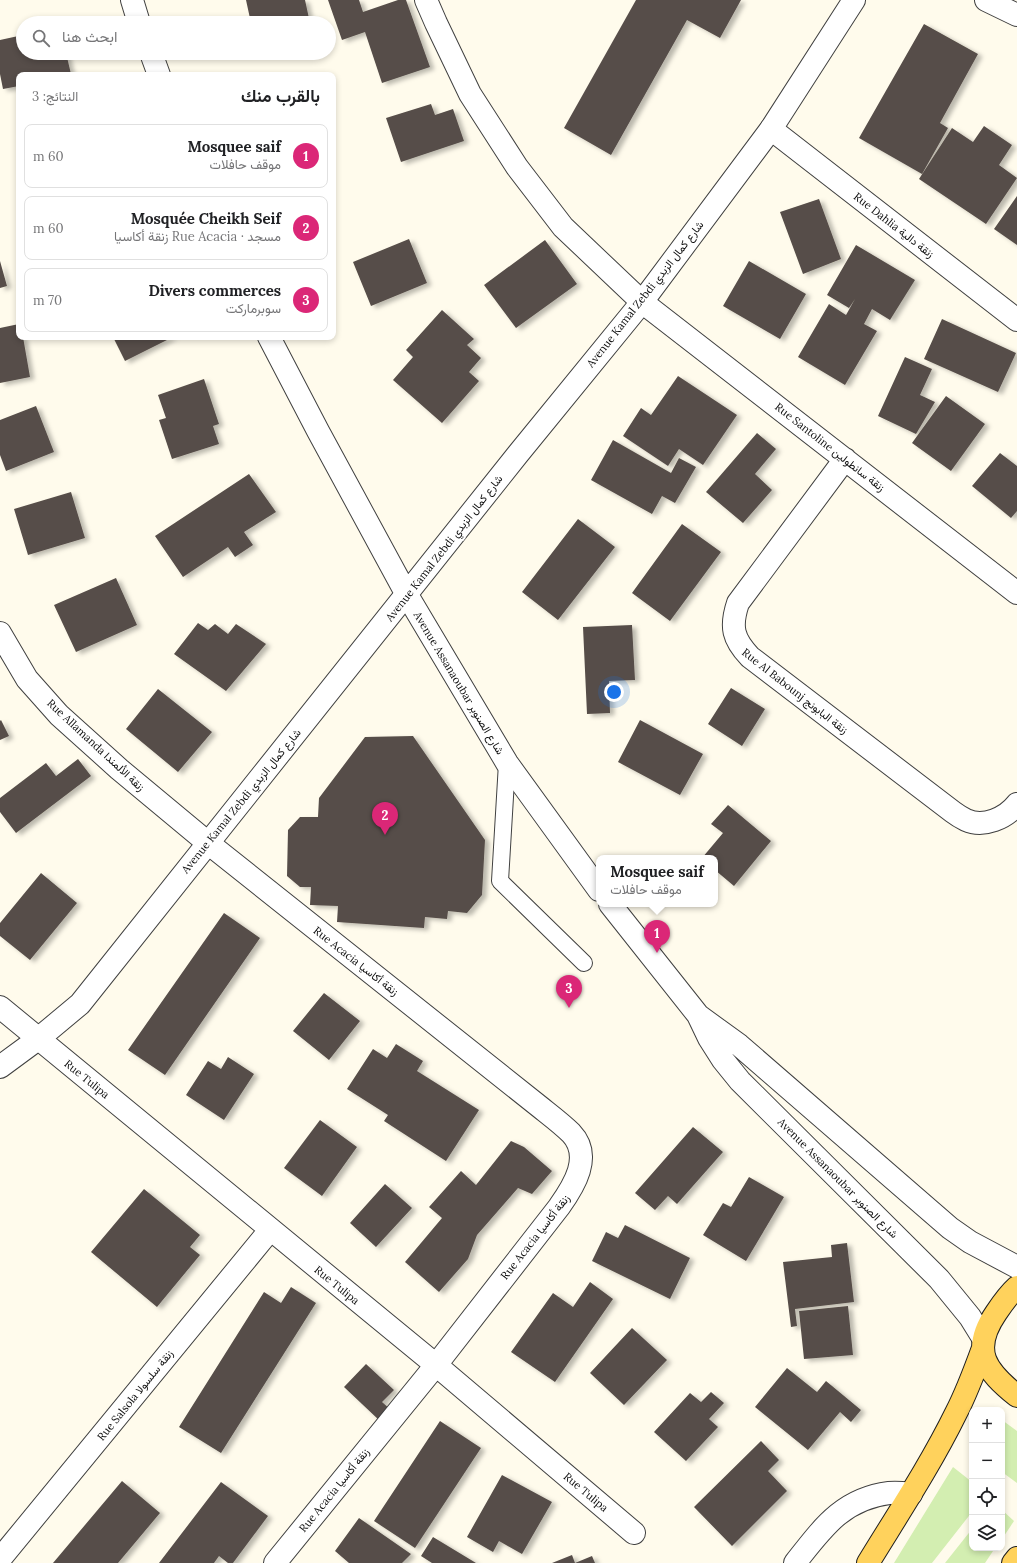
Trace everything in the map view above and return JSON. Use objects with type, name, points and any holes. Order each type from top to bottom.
[{"type":"main road","points":[[868,1563],[911,1494],[956,1414],[970,1382],[990,1321],[1010,1293],[1017,1287]]},
{"type":"main road","points":[[983,1343],[985,1360],[990,1371],[998,1381],[1017,1396]]},
{"type":"main road","points":[[1013,1563],[1017,1558]]},
{"type":"street","points":[[132,0],[137,16]]},
{"type":"street","name":"Rue Santoline زنقة سانطولين","points":[[426,0],[470,94],[517,167],[563,227],[642,302],[1017,593]]},
{"type":"street","name":"Avenue Kamal Zebdi شارع كمال الزبدي","points":[[0,1067],[38,1039],[80,1004],[642,302],[771,129],[854,0]]},
{"type":"street","points":[[986,0],[1017,15]]},
{"type":"street","points":[[154,60],[158,72]]},
{"type":"street","name":"Rue Dahlia زنقة دالية","points":[[771,129],[1017,320]]},
{"type":"street","name":"Avenue Assanaoubar شارع الصنوبر","points":[[271,340],[407,595],[507,763],[596,886]]},
{"type":"street","name":"Rue Al Babounj زنقة البابونج","points":[[845,459],[738,603],[733,617],[734,633],[740,646],[756,662],[953,812],[968,821],[985,823],[1002,818],[1017,804]]},
{"type":"street","name":"Rue Allamanda زنقة الألمندا","points":[[0,633],[27,679],[59,715],[119,769],[208,843]]},
{"type":"street","name":"Rue Acacia زنقة أكاسيا","points":[[208,843],[540,1107],[571,1133],[580,1148],[581,1162],[570,1192],[436,1364],[278,1562]]},
{"type":"street","name":"Avenue Assanaoubar شارع الصنوبر","points":[[612,907],[698,1015],[719,1055],[740,1081],[939,1279],[970,1317],[983,1343]]},
{"type":"street","name":"Rue Tulipa","points":[[0,1007],[270,1230],[436,1364],[634,1533]]},
{"type":"street","name":"Avenue Assanaoubar شارع الصنوبر","points":[[698,1015],[744,1049],[950,1228],[970,1242],[1017,1267]]},
{"type":"street","name":"Rue Salsola زنقة سلسولا","points":[[0,1559],[270,1230]]},
{"type":"street","points":[[795,1563],[823,1526],[844,1509],[868,1498],[889,1493],[911,1494]]},
{"type":"lane","points":[[507,763],[500,881],[584,963]]},
{"type":"green space","points":[[1005,1422],[1017,1431],[1017,1483],[1005,1474]]},
{"type":"green space","points":[[953,1467],[969,1480],[969,1516],[932,1563],[894,1563]]},
{"type":"green space","points":[[1005,1513],[1014,1521],[1005,1534]]},
{"type":"green space","points":[[969,1533],[969,1551],[993,1551],[985,1563],[945,1563]]},
{"type":"building","points":[[246,0],[305,0],[308,16],[249,16]]},
{"type":"building","points":[[328,0],[359,0],[363,12],[398,0],[406,0],[430,67],[382,83],[365,32],[342,40],[336,23],[336,16],[334,16]]},
{"type":"building","points":[[636,0],[741,0],[720,38],[687,20],[611,155],[564,128]]},
{"type":"building","points":[[924,24],[978,54],[940,123],[948,128],[922,174],[859,138]]},
{"type":"building","points":[[16,37],[16,60],[68,60],[71,72],[16,72],[16,87],[3,89],[0,74],[0,40]]},
{"type":"building","points":[[431,104],[435,115],[453,109],[464,141],[401,162],[386,118]]},
{"type":"building","points":[[984,126],[1012,145],[999,165],[1017,178],[986,224],[919,179],[952,128],[973,142]]},
{"type":"building","points":[[1017,196],[1017,245],[994,229]]},
{"type":"building","points":[[819,199],[841,259],[803,274],[780,212]]},
{"type":"building","points":[[409,239],[427,283],[371,306],[353,262]]},
{"type":"building","points":[[545,240],[577,284],[516,328],[484,285]]},
{"type":"building","points":[[856,245],[915,280],[890,320],[872,309],[864,324],[877,331],[845,385],[798,357],[829,304],[846,315],[855,299],[849,308],[827,295]]},
{"type":"building","points":[[0,261],[7,286],[0,288]]},
{"type":"building","points":[[749,261],[806,294],[780,339],[723,306]]},
{"type":"building","points":[[442,310],[474,339],[467,345],[481,358],[469,372],[479,381],[442,423],[393,380],[413,357],[406,350]]},
{"type":"building","points":[[942,319],[1016,353],[998,392],[924,359]]},
{"type":"building","points":[[16,325],[16,340],[24,340],[30,377],[0,383],[0,328]]},
{"type":"building","points":[[114,340],[167,340],[125,361]]},
{"type":"building","points":[[905,357],[932,369],[920,395],[935,402],[916,434],[878,416]]},
{"type":"building","points":[[678,376],[737,415],[703,465],[679,449],[668,466],[623,436],[641,408],[651,415]]},
{"type":"building","points":[[204,379],[219,424],[213,426],[219,444],[172,459],[159,420],[166,418],[158,395]]},
{"type":"building","points":[[946,396],[985,424],[951,471],[912,443]]},
{"type":"building","points":[[36,406],[54,452],[6,471],[0,455],[0,420]]},
{"type":"building","points":[[757,433],[776,449],[755,474],[772,490],[743,523],[706,492]]},
{"type":"building","points":[[613,440],[671,473],[679,458],[696,467],[675,503],[662,496],[652,514],[591,480]]},
{"type":"building","points":[[1000,453],[1017,466],[1017,511],[1011,518],[972,486]]},
{"type":"building","points":[[249,474],[276,512],[244,532],[253,545],[235,557],[228,547],[183,577],[155,536]]},
{"type":"building","points":[[71,492],[85,538],[28,555],[14,509]]},
{"type":"building","points":[[578,519],[615,547],[558,620],[522,592]]},
{"type":"building","points":[[682,524],[721,552],[670,621],[632,593]]},
{"type":"building","points":[[116,578],[137,625],[76,652],[54,605]]},
{"type":"building","points":[[198,623],[208,630],[215,624],[228,634],[236,624],[266,644],[226,691],[174,654]]},
{"type":"building","points":[[632,625],[635,680],[609,681],[610,713],[587,714],[583,627]]},
{"type":"building","points":[[731,688],[765,709],[742,746],[708,724]]},
{"type":"building","points":[[158,689],[212,732],[178,772],[126,729]]},
{"type":"building","points":[[1,720],[9,736],[0,740],[0,721]]},
{"type":"building","points":[[640,720],[703,754],[680,795],[618,762]]},
{"type":"building","points":[[413,736],[485,840],[482,895],[467,913],[448,911],[447,919],[425,917],[424,928],[337,922],[338,906],[310,905],[311,887],[300,887],[287,876],[288,830],[300,817],[318,817],[319,798],[365,737]]},
{"type":"building","points":[[78,759],[91,776],[16,833],[0,812],[0,798],[46,763],[56,776]]},
{"type":"building","points":[[728,805],[771,841],[734,886],[718,873],[718,855],[705,855],[723,833],[711,824]]},
{"type":"building","points":[[41,873],[77,903],[30,960],[0,936],[0,923]]},
{"type":"building","points":[[224,913],[260,938],[165,1075],[128,1050]]},
{"type":"building","points":[[324,993],[360,1021],[329,1060],[293,1031]]},
{"type":"building","points":[[396,1044],[423,1061],[417,1071],[479,1110],[446,1161],[384,1121],[388,1115],[347,1089],[373,1049],[387,1058]]},
{"type":"building","points":[[228,1057],[254,1074],[224,1120],[186,1095],[208,1061],[221,1069]]},
{"type":"building","points":[[320,1120],[357,1147],[322,1196],[284,1168]]},
{"type":"building","points":[[693,1127],[723,1152],[677,1204],[668,1196],[655,1210],[635,1193]]},
{"type":"building","points":[[511,1141],[524,1147],[552,1171],[532,1194],[518,1188],[477,1235],[468,1259],[439,1292],[405,1262],[442,1218],[429,1207],[461,1171],[476,1185]]},
{"type":"building","points":[[749,1177],[784,1197],[746,1261],[703,1235],[723,1203],[731,1207]]},
{"type":"building","points":[[385,1184],[412,1208],[376,1247],[350,1223]]},
{"type":"building","points":[[144,1189],[200,1235],[190,1247],[200,1255],[157,1307],[91,1252]]},
{"type":"building","points":[[625,1225],[690,1258],[670,1299],[592,1261],[606,1232],[618,1238]]},
{"type":"building","points":[[847,1243],[854,1302],[795,1309],[797,1326],[791,1327],[783,1262],[832,1257],[831,1245]]},
{"type":"building","points":[[590,1282],[613,1299],[555,1382],[511,1352],[553,1293],[573,1307]]},
{"type":"building","points":[[291,1287],[316,1303],[221,1453],[179,1427],[264,1292],[281,1303]]},
{"type":"building","points":[[848,1306],[853,1355],[804,1359],[799,1311]]},
{"type":"building","points":[[632,1328],[667,1360],[624,1405],[590,1373]]},
{"type":"building","points":[[366,1364],[394,1390],[382,1402],[391,1410],[380,1421],[344,1387]]},
{"type":"building","points":[[787,1368],[817,1392],[826,1381],[861,1410],[851,1422],[840,1412],[808,1450],[755,1407]]},
{"type":"building","points":[[711,1392],[724,1403],[709,1419],[718,1427],[686,1461],[654,1432],[690,1393],[701,1402]]},
{"type":"building","points":[[440,1421],[481,1448],[415,1548],[374,1521]]},
{"type":"building","points":[[761,1441],[779,1460],[768,1471],[787,1491],[732,1546],[694,1507]]},
{"type":"building","points":[[502,1475],[552,1502],[522,1554],[499,1541],[493,1552],[467,1537]]},
{"type":"building","points":[[122,1481],[160,1513],[118,1563],[53,1563]]},
{"type":"building","points":[[221,1482],[268,1516],[233,1563],[228,1563],[219,1556],[214,1563],[159,1563]]},
{"type":"building","points":[[359,1518],[411,1554],[402,1563],[349,1563],[335,1551]]},
{"type":"building","points":[[433,1537],[476,1563],[432,1563],[421,1556]]},
{"type":"building","points":[[572,1555],[575,1563],[552,1563]]},
{"type":"building","points":[[592,1556],[595,1563],[575,1563]]},
{"type":"place","name":"Mosquée Cheikh Seif","points":[[385,835]]},
{"type":"place","name":"Mosquee saif","points":[[657,953]]},
{"type":"place","name":"Divers commerces","points":[[569,1008]]}]
